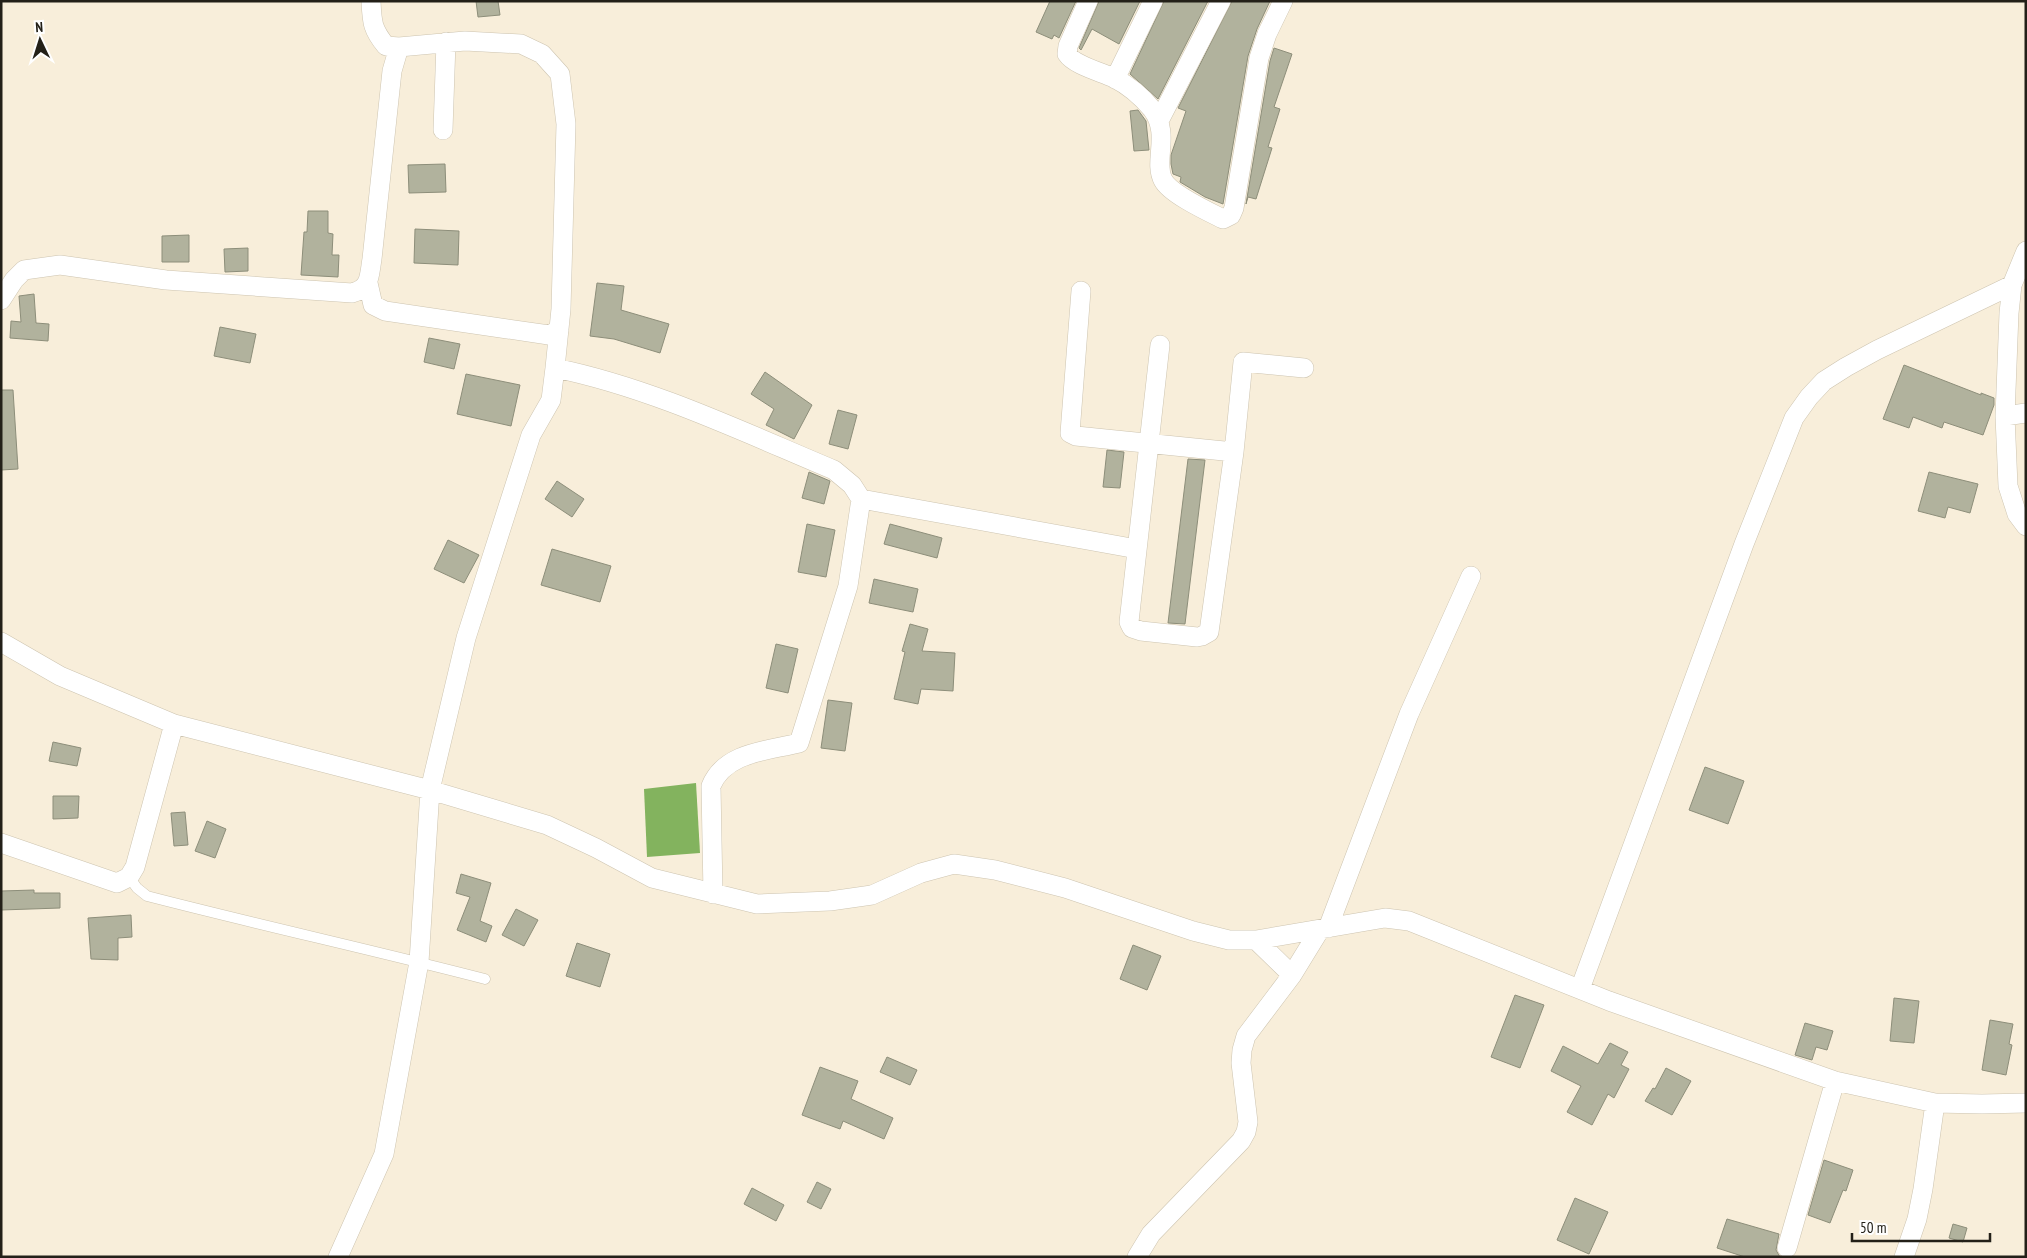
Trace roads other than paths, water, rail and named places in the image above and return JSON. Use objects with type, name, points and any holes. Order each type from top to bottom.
[{"type":"street","points":[[338,1257],[384,1154],[419,962],[430,790],[466,638],[531,435],[551,400],[559,330],[566,124],[560,74],[542,54],[521,44],[490,41],[446,42],[399,47],[386,46],[373,28],[371,1]]},
{"type":"street","points":[[1088,1],[1066,54],[1072,60],[1115,79],[1147,103],[1159,121],[1162,179],[1180,194],[1218,216],[1227,218],[1234,208],[1259,58],[1267,34],[1283,1]]},
{"type":"street","points":[[1115,79],[1154,1]]},
{"type":"street","points":[[1159,121],[1221,1]]},
{"type":"street","points":[[443,130],[446,42]]},
{"type":"street","points":[[399,47],[392,71],[368,283],[373,305],[386,311],[549,335],[559,330]]},
{"type":"street","points":[[2026,251],[2012,286],[2009,313],[2005,416],[2008,486],[2017,514],[2026,526]]},
{"type":"street","points":[[1,300],[14,280],[24,270],[60,265],[166,280],[352,293],[362,290],[368,283]]},
{"type":"street","points":[[1580,989],[1744,544],[1794,418],[1809,397],[1824,381],[1846,367],[1876,350],[2012,286]]},
{"type":"street","points":[[1081,291],[1070,432],[1076,436],[1234,452]]},
{"type":"street","points":[[1160,345],[1129,622],[1132,628],[1141,631],[1197,636],[1206,635],[1210,626],[1234,452],[1243,362],[1304,368]]},
{"type":"street","points":[[555,368],[589,375],[673,403],[834,470],[852,485],[861,499],[848,586],[799,743],[736,758],[716,775],[711,786],[713,894]]},
{"type":"street","points":[[2005,416],[2026,413]]},
{"type":"street","points":[[861,499],[1137,549]]},
{"type":"street","points":[[1137,1257],[1151,1234],[1231,1152],[1246,1132],[1248,1122],[1241,1063],[1246,1036],[1324,929],[1409,714],[1471,576]]},
{"type":"street","points":[[1,642],[60,676],[174,724],[430,790],[547,825],[596,848],[652,878],[713,894],[757,904],[830,901],[872,895],[921,873],[954,864],[995,870],[1065,888],[1229,940],[1256,940],[1385,918],[1410,922],[1580,989],[1835,1082],[1935,1103],[2026,1103]]},
{"type":"street","points":[[1,844],[117,882],[129,877],[135,867],[174,724]]},
{"type":"street","points":[[1256,940],[1292,975]]},
{"type":"street","points":[[1787,1248],[1835,1082]]},
{"type":"street","points":[[1904,1257],[1917,1219],[1935,1103]]},
{"type":"lane","points":[[129,877],[137,888],[147,896],[250,923],[486,979]]}]
